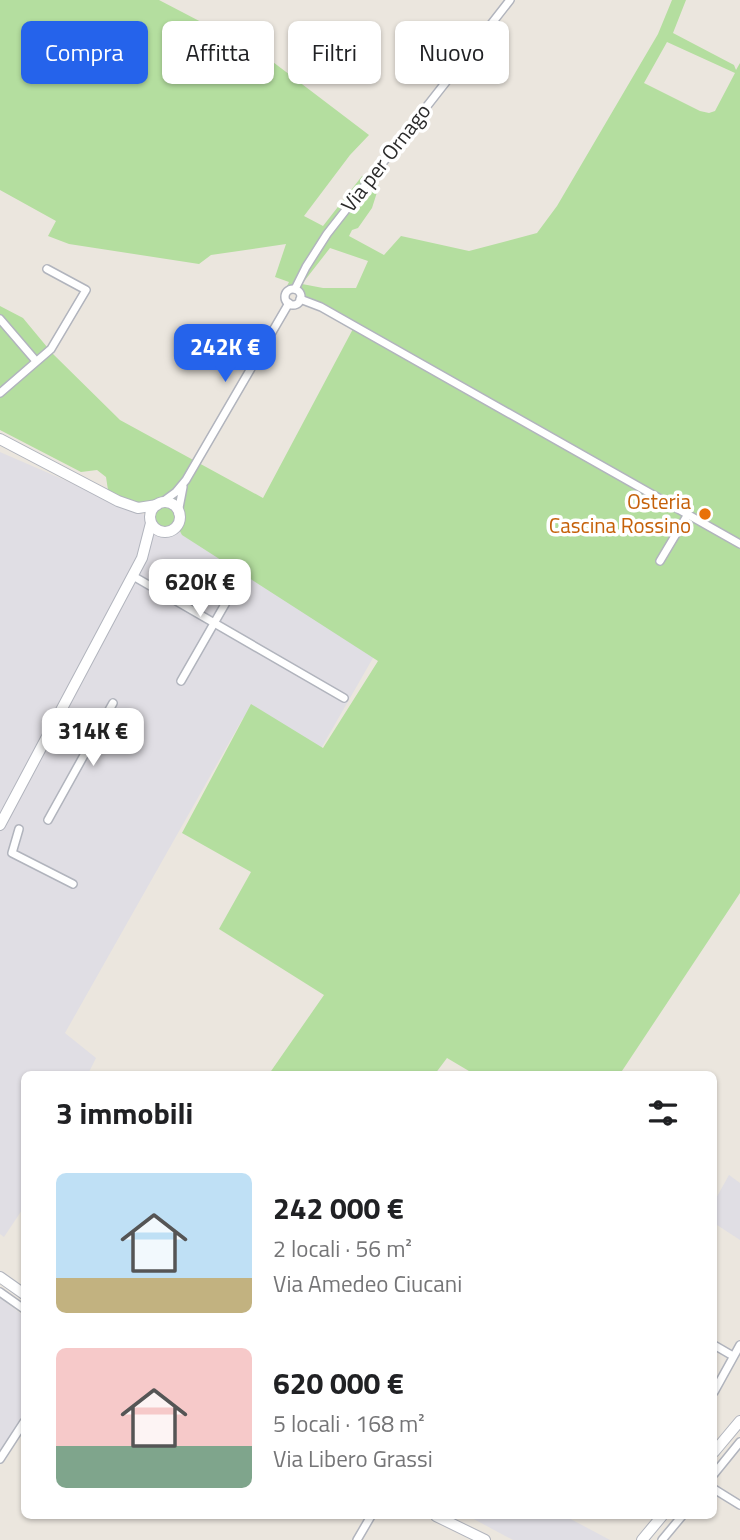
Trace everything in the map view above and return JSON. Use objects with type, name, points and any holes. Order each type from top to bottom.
[{"type":"main road","points":[[0,439],[118,501],[143,508],[159,504],[172,505],[178,513],[178,524],[154,543],[142,558],[0,825]]},
{"type":"main road","points":[[142,558],[151,523],[151,512],[159,504]]},
{"type":"main road","points":[[133,506],[157,530],[168,532]]},
{"type":"main road","points":[[3,1279],[21,1292]]},
{"type":"main road","points":[[717,1448],[740,1421]]},
{"type":"main road","points":[[452,1519],[485,1540]]},
{"type":"main road","points":[[644,1539],[660,1519]]},
{"type":"street","name":"Via per Ornago","points":[[295,289],[327,234],[510,0]]},
{"type":"street","points":[[0,393],[51,349],[86,290],[47,269]]},
{"type":"street","points":[[159,504],[176,492],[186,480],[289,303],[286,294],[295,289],[300,293],[300,299],[295,304],[289,303]]},
{"type":"street","points":[[300,299],[321,307],[740,544]]},
{"type":"street","points":[[0,319],[37,361]]},
{"type":"street","points":[[178,513],[186,480]]},
{"type":"street","points":[[660,561],[688,514]]},
{"type":"street","points":[[180,681],[244,571]]},
{"type":"street","points":[[133,576],[344,698]]},
{"type":"street","points":[[48,820],[113,703]]},
{"type":"street","points":[[19,829],[12,853],[73,884]]},
{"type":"street","points":[[3,1279],[0,1292],[21,1307]]},
{"type":"street","points":[[717,1386],[740,1345]]},
{"type":"street","points":[[717,1347],[733,1356]]},
{"type":"street","points":[[0,1459],[21,1427]]},
{"type":"street","points":[[717,1470],[740,1442]]},
{"type":"street","points":[[717,1491],[740,1505]]},
{"type":"street","points":[[357,1540],[369,1519]]},
{"type":"street","points":[[662,1540],[680,1519]]},
{"type":"shaded area","points":[[0,452],[182,531],[381,644],[315,759],[243,718],[65,1033],[96,1058],[90,1071],[21,1071],[21,1212],[4,1237],[0,1234]]},
{"type":"shaded area","points":[[729,1175],[740,1183],[740,1240],[717,1225],[717,1197]]},
{"type":"shaded area","points":[[0,1298],[21,1314],[21,1422],[0,1455]]},
{"type":"shaded area","points":[[474,1519],[571,1519],[610,1540],[513,1540]]},
{"type":"green space","points":[[0,0],[159,0],[199,21],[162,21],[162,84],[274,84],[274,63],[288,73],[288,84],[302,84],[369,135],[350,155],[304,216],[323,226],[362,176],[379,186],[372,208],[349,236],[384,255],[401,236],[469,251],[537,233],[557,206],[658,34],[672,0],[686,0],[673,33],[734,65],[736,70],[740,63],[740,893],[622,1071],[469,1071],[447,1058],[437,1071],[271,1071],[324,995],[219,929],[251,872],[182,833],[251,704],[323,748],[378,661],[182,535],[175,522],[166,528],[158,526],[154,519],[108,490],[106,477],[97,470],[81,472],[0,430],[0,306],[23,318],[52,353],[120,420],[263,498],[354,327],[287,286],[289,282],[275,277],[286,244],[211,255],[199,264],[69,244],[48,236],[56,221],[0,190]],"holes":[[[667,42],[735,73],[715,111],[700,111],[644,83]],[[330,248],[368,261],[356,288],[323,288],[302,284]]]},
{"type":"place","name":"Osteria Cascina Rossino","points":[[705,514]]}]
